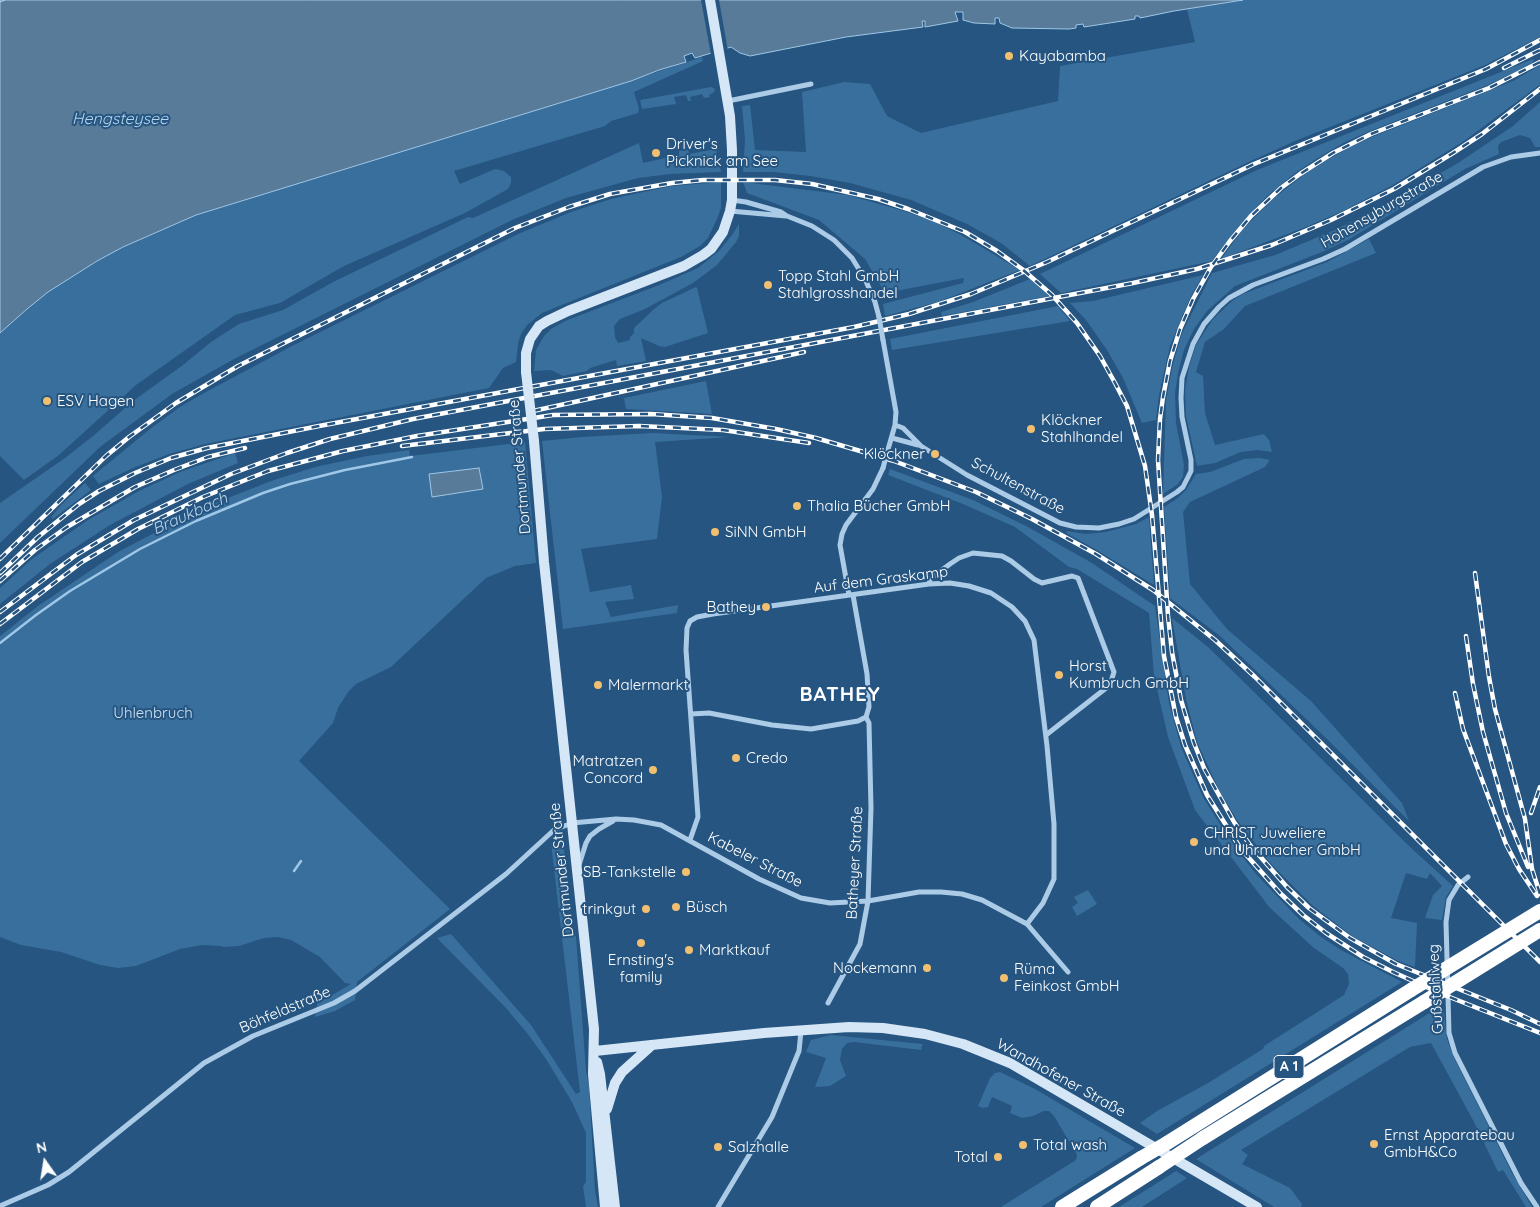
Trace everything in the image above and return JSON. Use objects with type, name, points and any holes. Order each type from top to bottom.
[{"type":"highway","name":"A 1","points":[[1062,1207],[1540,911]]},
{"type":"highway","name":"A 1","points":[[1097,1207],[1203,1138],[1540,930]]},
{"type":"main road","name":"Dortmunder Straße","points":[[615,1207],[606,1120],[595,1051],[578,871],[544,562],[526,372],[528,345],[539,326],[555,316],[694,261],[703,256],[723,232],[732,200],[732,150],[727,101],[710,0]]},
{"type":"main road","name":"Wandhofener Straße","points":[[595,1051],[801,1030],[849,1027],[883,1028],[925,1034],[963,1044],[1010,1063],[1257,1207]]},
{"type":"main road","points":[[606,1120],[607,1105],[618,1079],[628,1065],[653,1044]]},
{"type":"main road","name":"Dortmunder Straße","points":[[595,1051],[593,1074],[605,1207]]},
{"type":"street","points":[[727,101],[811,84]]},
{"type":"street","name":"Hohensyburgstraße","points":[[1164,501],[1183,487],[1191,471],[1191,460],[1182,417],[1182,378],[1193,344],[1204,324],[1219,307],[1230,298],[1253,285],[1345,249],[1482,167],[1511,158],[1540,153]]},
{"type":"street","name":"Batheyer Straße","points":[[732,200],[781,212],[822,231],[844,249],[865,279],[875,302],[896,412],[892,438],[883,468],[873,489],[846,525],[842,534],[841,551],[868,674],[869,707],[866,717],[870,723],[871,808],[868,901],[860,944],[828,1003]]},
{"type":"street","name":"Batheyer Straße","points":[[730,211],[787,216]]},
{"type":"street","name":"Schultenstraße","points":[[895,425],[902,428],[921,446],[984,484],[1065,525],[1087,528],[1112,526],[1134,519],[1164,501]]},
{"type":"street","name":"Schultenstraße","points":[[892,438],[921,446]]},
{"type":"street","points":[[929,584],[933,576],[959,558],[973,553],[1002,556],[1042,583],[1072,576],[1078,578],[1114,672],[1110,685],[1046,735]]},
{"type":"street","name":"Auf dem Graskamp","points":[[690,840],[698,817],[686,642],[687,628],[690,621],[697,617],[713,614],[929,584],[958,584],[980,589],[1002,600],[1026,620],[1034,640],[1046,735],[1054,824],[1054,878],[1043,903],[1026,924]]},
{"type":"street","points":[[691,714],[709,713],[772,725],[811,729],[858,721],[866,717]]},
{"type":"street","points":[[578,871],[590,836],[616,819]]},
{"type":"street","name":"Kabeler Straße","points":[[572,823],[616,819],[651,822],[666,827],[759,879],[801,898],[830,903],[868,901],[919,892],[941,892],[962,894],[982,900],[1026,924],[1068,972]]},
{"type":"street","name":"Böhfeldstraße","points":[[0,1206],[48,1185],[69,1172],[204,1063],[253,1036],[334,1003],[355,991],[506,874],[554,830],[572,823]]},
{"type":"street","name":"Gußstahlweg","points":[[1468,877],[1458,885],[1449,900],[1446,922],[1449,1033],[1455,1053],[1522,1184],[1537,1207]]},
{"type":"street","points":[[718,1207],[772,1117],[799,1051],[801,1030]]},
{"type":"green space","points":[[1243,0],[1540,0],[1540,37],[1485,65],[1295,141],[1030,266],[1001,243],[967,224],[911,200],[850,183],[810,176],[774,172],[743,172],[745,140],[742,106],[750,105],[755,150],[806,152],[802,92],[844,82],[870,84],[887,116],[921,133],[1058,101],[1060,66],[1195,42],[1187,9]]},
{"type":"green space","points":[[702,57],[703,61],[634,92],[639,109],[638,113],[611,121],[605,126],[454,171],[460,184],[495,169],[504,171],[511,177],[511,183],[508,189],[465,213],[344,266],[280,303],[235,315],[136,385],[59,455],[24,480],[0,456],[0,333],[48,292],[97,261],[123,247],[196,215],[608,88]]},
{"type":"green space","points":[[1533,59],[1534,61],[1530,65],[1488,85],[1370,131],[1345,142],[1318,158],[1268,195],[1239,226],[1212,261],[1061,293],[1040,274],[1257,170]]},
{"type":"green space","points":[[1540,65],[1540,85],[1464,141],[1393,185],[1345,210],[1306,227],[1221,259],[1243,229],[1273,199],[1322,163],[1372,137],[1513,81]]},
{"type":"green space","points":[[711,87],[715,89],[709,95],[710,97],[704,98],[702,94],[690,97],[691,101],[688,101],[686,95],[674,97],[676,104],[642,109],[640,100]]},
{"type":"green space","points":[[1540,102],[1540,147],[1535,147],[1530,138],[1520,135],[1501,142],[1498,146],[1499,154],[1465,169],[1348,240],[1235,286],[1207,311],[1194,329],[1184,350],[1175,393],[1176,423],[1184,465],[1183,477],[1178,484],[1163,494],[1166,400],[1173,364],[1182,333],[1212,273],[1275,255],[1335,230],[1394,200],[1458,163],[1513,126]]},
{"type":"green space","points":[[639,143],[643,163],[679,155],[679,151],[688,150],[689,154],[716,149],[721,172],[670,174],[638,178],[566,198],[512,220],[234,359],[172,394],[100,447],[0,543],[0,503],[65,458],[133,401],[211,342],[239,324],[283,310],[333,282],[468,217],[473,218]]},
{"type":"green space","points":[[721,182],[721,208],[708,238],[700,246],[681,257],[542,313],[527,325],[521,334],[516,362],[503,368],[489,388],[205,444],[169,454],[99,484],[93,476],[150,429],[180,407],[204,393],[292,346],[518,234],[571,212],[611,199],[671,186]]},
{"type":"green space","points":[[743,182],[848,195],[907,212],[935,222],[963,236],[1020,270],[938,302],[885,316],[883,304],[963,283],[964,278],[885,293],[865,259],[819,220],[747,193]]},
{"type":"green space","points":[[739,224],[739,236],[736,242],[717,265],[693,283],[645,309],[620,319],[614,326],[615,337],[618,343],[630,340],[634,333],[634,328],[654,309],[662,303],[696,287],[708,333],[665,347],[641,338],[646,361],[617,366],[616,360],[590,368],[587,371],[563,376],[551,370],[534,371],[536,350],[544,336],[551,329],[565,321],[698,268],[719,251]]},
{"type":"green space","points":[[1369,239],[1376,253],[1245,306],[1224,329],[1205,342],[1196,372],[1203,376],[1205,413],[1215,445],[1264,434],[1269,440],[1272,452],[1257,450],[1241,452],[1215,463],[1197,466],[1186,416],[1185,390],[1189,367],[1196,345],[1213,319],[1232,301],[1243,294],[1327,262]]},
{"type":"green space","points":[[1203,275],[1190,298],[1170,346],[1159,395],[1156,420],[1142,423],[1123,378],[1107,350],[1086,320],[1070,303],[1093,301]]},
{"type":"green space","points":[[1030,279],[1049,296],[942,316],[941,312],[973,302]]},
{"type":"green space","points":[[1058,306],[1070,321],[892,350],[890,339]]},
{"type":"green space","points":[[706,381],[712,414],[626,409],[624,398]]},
{"type":"green space","points":[[653,433],[730,437],[655,442],[662,497],[657,539],[581,549],[590,592],[631,585],[634,599],[605,602],[611,617],[678,605],[677,613],[563,629],[542,441]]},
{"type":"green space","name":"Uhlenbruch","points":[[525,442],[536,563],[515,566],[486,578],[391,667],[356,684],[348,692],[338,708],[333,723],[299,761],[450,909],[357,982],[355,1000],[335,1011],[315,1017],[317,1004],[351,984],[345,983],[320,957],[291,940],[278,937],[264,938],[239,946],[202,945],[180,949],[136,966],[118,968],[100,965],[61,952],[21,945],[0,937],[0,636],[38,606],[118,552],[200,509],[271,481],[315,467],[367,456],[409,450],[410,456]]},
{"type":"green space","points":[[235,453],[238,463],[188,484],[110,525],[50,564],[0,604],[0,588],[32,559],[88,520],[139,491],[180,472]]},
{"type":"green space","points":[[1260,458],[1270,460],[1265,467],[1190,502],[1183,512],[1190,584],[1227,629],[1311,701],[1402,803],[1409,821],[1220,636],[1170,598],[1164,507],[1186,490],[1196,474],[1210,472],[1244,459]]},
{"type":"green space","points":[[890,469],[973,500],[1028,527],[1092,563],[1155,606],[1169,703],[1181,747],[1203,797],[1223,829],[1256,874],[1299,919],[1341,950],[1402,982],[1157,1134],[1140,1123],[1157,1111],[1208,1083],[1263,1049],[1264,1046],[1344,995],[1349,984],[1348,974],[1343,968],[1314,948],[1270,908],[1195,810],[1168,737],[1154,676],[1149,613],[1077,569],[1069,567],[1015,527],[963,504],[888,475]]},
{"type":"green space","points":[[85,483],[91,490],[53,519],[51,517],[62,504]]},
{"type":"green space","points":[[1149,517],[1154,585],[1066,533],[1067,531],[1085,534],[1106,532],[1136,524]]},
{"type":"green space","points":[[1172,618],[1208,647],[1410,847],[1453,886],[1446,897],[1442,920],[1425,918],[1433,895],[1442,886],[1430,873],[1427,879],[1406,873],[1391,918],[1417,923],[1415,967],[1398,961],[1352,936],[1312,905],[1271,864],[1237,820],[1219,790],[1197,742],[1186,699]]},
{"type":"green space","points":[[556,840],[563,842],[567,870],[564,890],[566,915],[570,918],[576,937],[586,1071],[589,1086],[595,1191],[598,1207],[586,1207],[583,1186],[586,1182],[586,1133],[572,1102],[546,1059],[527,1033],[505,1007],[437,938],[451,934],[531,1025],[576,1094],[580,1092],[551,843]]},
{"type":"green space","points":[[1088,890],[1097,904],[1077,916],[1072,907],[1078,903],[1074,897]]},
{"type":"green space","points":[[1439,1007],[1444,1012],[1447,1039],[1454,1058],[1512,1173],[1532,1207],[1526,1207],[1503,1170],[1498,1172],[1474,1122],[1431,1043],[1410,1047],[1241,1150],[1248,1155],[1242,1164],[1290,1188],[1302,1204],[1301,1207],[1274,1207],[1196,1159]]},
{"type":"green space","points":[[831,1035],[923,1044],[921,1050],[854,1042],[847,1043],[842,1049],[840,1060],[846,1076],[830,1086],[815,1087],[826,1058],[806,1052],[811,1040]]},
{"type":"green space","points":[[1000,1072],[1035,1089],[1135,1148],[1041,1207],[1001,1207],[1076,1160],[1077,1155],[1054,1116],[1049,1111],[1022,1118],[1010,1113],[1012,1106],[992,1097],[988,1107],[978,1106],[990,1078],[995,1073]]},
{"type":"green space","points":[[1176,1171],[1187,1178],[1142,1207],[1119,1207]]},
{"type":"water","name":"Hengsteysee","points":[[0,0],[1243,0],[1140,18],[1135,16],[1135,19],[1084,27],[1083,24],[1076,25],[1076,28],[1069,29],[1012,28],[1000,23],[999,18],[995,18],[995,24],[974,23],[963,20],[963,12],[955,12],[958,21],[925,27],[925,21],[922,21],[923,27],[846,37],[750,56],[740,53],[731,47],[695,58],[692,53],[684,56],[686,62],[631,81],[196,215],[123,247],[97,261],[48,292],[0,333]]},
{"type":"water","points":[[479,468],[483,489],[432,497],[429,474]]},
{"type":"pier","points":[[701,0],[719,0],[728,51],[711,55]]},
{"type":"waterway","name":"Braukbach","points":[[0,643],[70,591],[140,549],[196,521],[263,493],[290,484],[345,470],[412,457]]},
{"type":"waterway","points":[[294,871],[301,861]]},
{"type":"ferry route","points":[[0,2],[5,0]]},
{"type":"railway","points":[[0,573],[38,537],[79,504],[99,491],[171,458],[207,448],[319,426],[854,327],[909,314],[971,294],[1047,262],[1254,164],[1486,69],[1540,40]]},
{"type":"railway","points":[[1504,68],[1540,50]]},
{"type":"railway","points":[[1540,62],[1489,88],[1371,134],[1333,153],[1281,188],[1251,216],[1211,267],[1193,299],[1180,329],[1170,361],[1163,397],[1158,460],[1168,616],[1172,652],[1181,700],[1204,768],[1234,822],[1250,845],[1287,887],[1309,908],[1350,938],[1396,964],[1511,1010],[1540,1024]]},
{"type":"railway","points":[[0,612],[76,555],[134,520],[231,474],[330,439],[413,419],[1133,283],[1197,269],[1272,245],[1331,220],[1394,189],[1482,134],[1540,89]]},
{"type":"railway","points":[[0,559],[106,456],[176,403],[238,366],[515,228],[569,207],[610,194],[672,183],[703,180],[775,180],[812,184],[878,199],[965,232],[997,251],[1022,269],[1052,295],[1077,323],[1100,356],[1127,406],[1145,466],[1152,515],[1164,656],[1176,717],[1185,745],[1207,795],[1241,849],[1280,893],[1303,915],[1326,933],[1363,957],[1442,994],[1540,1033]]},
{"type":"railway","points":[[533,411],[804,352]]},
{"type":"railway","points":[[0,624],[82,562],[138,529],[203,497],[268,471],[343,451],[417,436],[553,415],[651,414],[712,418],[776,429],[816,438],[894,461],[976,492],[1032,519],[1096,554],[1153,590],[1215,640],[1255,677],[1540,962]]},
{"type":"railway","points":[[402,446],[544,429],[639,426],[723,430],[809,443]]},
{"type":"railway","points":[[0,581],[35,550],[67,527],[135,487],[208,457],[245,448]]},
{"type":"railway","points":[[1475,573],[1495,709],[1525,819],[1532,869],[1540,894]]},
{"type":"railway","points":[[1466,636],[1483,732],[1506,813],[1528,867]]},
{"type":"railway","points":[[1455,693],[1463,729],[1506,844],[1519,869],[1537,896]]},
{"type":"railway","points":[[1531,813],[1540,787]]},
{"type":"place","name":"Kayabamba","points":[[1009,56]]},
{"type":"place","name":"Driver's Picknick am See","points":[[656,153]]},
{"type":"place","name":"Topp Stahl GmbH Stahlgrosshandel","points":[[768,285]]},
{"type":"place","name":"ESV Hagen","points":[[47,401]]},
{"type":"place","name":"Klöckner Stahlhandel","points":[[1031,429]]},
{"type":"place","name":"Klöckner","points":[[935,454]]},
{"type":"place","name":"Thalia Bücher GmbH","points":[[797,506]]},
{"type":"place","name":"SiNN GmbH","points":[[715,532]]},
{"type":"place","name":"Bathey","points":[[766,607]]},
{"type":"place","name":"Horst Kumbruch GmbH","points":[[1059,675]]},
{"type":"place","name":"Malermarkt","points":[[598,685]]},
{"type":"place","name":"Credo","points":[[736,758]]},
{"type":"place","name":"Matratzen Concord","points":[[653,770]]},
{"type":"place","name":"CHRIST Juweliere und Uhrmacher GmbH","points":[[1194,842]]},
{"type":"place","name":"SB-Tankstelle","points":[[686,872]]},
{"type":"place","name":"Büsch","points":[[676,907]]},
{"type":"place","name":"trinkgut","points":[[646,909]]},
{"type":"place","name":"Ernsting's family","points":[[641,943]]},
{"type":"place","name":"Marktkauf","points":[[689,950]]},
{"type":"place","name":"Nockemann","points":[[927,968]]},
{"type":"place","name":"Rüma Feinkost GmbH","points":[[1004,978]]},
{"type":"place","name":"Ernst Apparatebau GmbH&Co","points":[[1374,1144]]},
{"type":"place","name":"Total wash","points":[[1023,1145]]},
{"type":"place","name":"Salzhalle","points":[[718,1147]]},
{"type":"place","name":"Total","points":[[998,1157]]},
{"type":"district","name":"BATHEY","points":[[840,695]]}]
